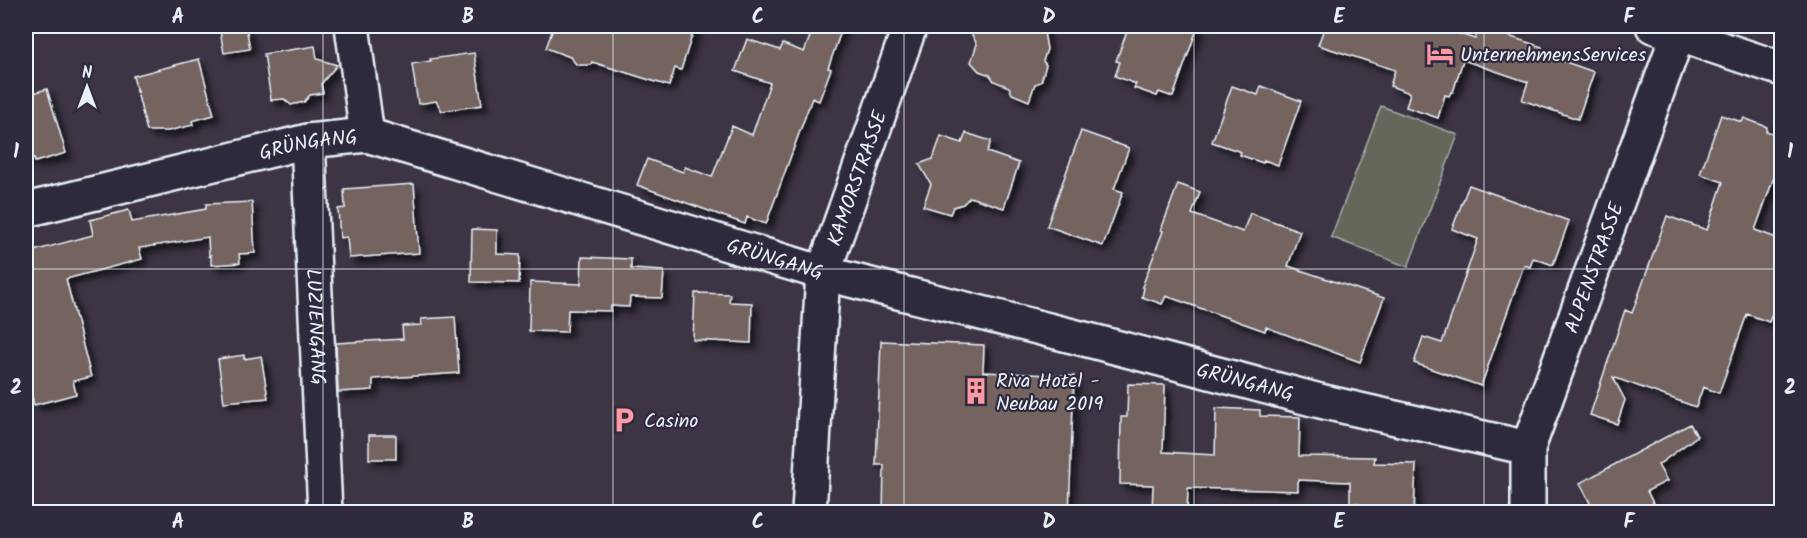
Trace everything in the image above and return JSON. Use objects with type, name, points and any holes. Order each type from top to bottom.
[{"type":"street","points":[[352,26],[367,135]]},
{"type":"street","name":"KAMORSTRASSE","points":[[809,513],[823,273],[910,26]]},
{"type":"street","points":[[1671,28],[1782,69]]},
{"type":"street","name":"ALPENSTRASSE","points":[[1528,513],[1528,448],[1671,28]]},
{"type":"street","name":"GRÜNGANG","points":[[26,210],[308,141],[367,135],[823,273],[1320,401],[1528,448]]},
{"type":"street","name":"LUZIENGANG","points":[[308,141],[325,513]]},
{"type":"green space","points":[[1381,106],[1458,135],[1408,267],[1331,237]]},
{"type":"building","points":[[219,26],[246,26],[250,49],[224,53]]},
{"type":"building","points":[[554,26],[695,26],[681,70],[675,68],[669,86],[592,62],[591,65],[577,65],[570,57],[546,48]]},
{"type":"building","points":[[814,26],[843,26],[819,101],[812,98],[766,224],[747,217],[745,224],[637,185],[647,159],[683,172],[685,167],[712,177],[732,126],[752,135],[770,83],[735,71],[747,39],[780,50],[783,44],[804,52]]},
{"type":"building","points":[[967,26],[1043,26],[1047,49],[1043,61],[1046,65],[1041,82],[1035,84],[1029,101],[1012,94],[1009,87],[994,81],[990,75],[979,71],[971,62],[977,44]]},
{"type":"building","points":[[1129,26],[1198,26],[1173,97],[1159,92],[1157,96],[1134,88],[1136,84],[1115,76],[1120,62],[1116,61]]},
{"type":"building","points":[[1325,26],[1435,26],[1475,39],[1480,26],[1508,26],[1505,35],[1542,47],[1540,53],[1594,72],[1578,119],[1522,100],[1528,82],[1463,60],[1453,92],[1449,96],[1445,95],[1438,118],[1406,107],[1410,93],[1390,86],[1395,70],[1318,45]]},
{"type":"building","points":[[315,46],[317,59],[337,65],[321,84],[323,93],[310,95],[304,102],[291,105],[284,99],[271,100],[264,54]]},
{"type":"building","points":[[474,53],[482,105],[442,111],[436,101],[418,104],[412,64]]},
{"type":"building","points":[[199,59],[214,115],[192,121],[193,125],[168,131],[147,131],[133,76]]},
{"type":"building","points":[[1232,86],[1258,95],[1261,86],[1301,101],[1278,165],[1264,160],[1263,163],[1240,155],[1241,152],[1212,142]]},
{"type":"building","points":[[47,89],[66,153],[35,162],[34,158],[26,161],[26,95]]},
{"type":"building","points":[[1721,115],[1742,122],[1744,118],[1767,127],[1766,131],[1782,136],[1782,155],[1755,230],[1782,240],[1782,251],[1774,272],[1782,274],[1782,287],[1769,322],[1747,314],[1719,393],[1703,387],[1696,407],[1613,377],[1625,400],[1617,424],[1590,415],[1625,310],[1632,313],[1667,216],[1707,230],[1723,182],[1700,174]]},
{"type":"building","points":[[1081,131],[1129,148],[1114,189],[1123,192],[1103,246],[1047,226]]},
{"type":"building","points":[[966,133],[991,141],[987,152],[1019,163],[1004,208],[970,197],[963,204],[953,207],[950,214],[923,206],[931,184],[919,164],[933,159],[941,136],[962,143]]},
{"type":"building","points":[[414,184],[419,253],[349,258],[347,237],[340,238],[338,209],[345,208],[344,189]]},
{"type":"building","points":[[1178,184],[1200,192],[1192,214],[1243,232],[1250,213],[1300,231],[1288,266],[1384,298],[1360,362],[1266,327],[1265,331],[1166,296],[1162,304],[1142,297],[1144,288],[1142,287]]},
{"type":"building","points":[[1469,185],[1569,221],[1553,265],[1533,258],[1530,267],[1524,265],[1481,386],[1414,363],[1423,337],[1442,343],[1478,239],[1452,229]]},
{"type":"building","points":[[252,202],[255,253],[239,254],[240,263],[211,265],[208,237],[139,248],[142,259],[66,279],[91,377],[73,381],[76,394],[34,405],[26,373],[26,253],[93,235],[90,220],[129,210],[132,222],[206,209],[206,204]]},
{"type":"building","points":[[472,229],[497,230],[497,254],[520,255],[519,283],[471,282]]},
{"type":"building","points":[[582,257],[631,259],[631,269],[664,271],[662,298],[630,297],[629,307],[611,306],[611,311],[568,310],[567,332],[529,331],[530,282],[581,284]]},
{"type":"building","points":[[695,293],[730,294],[729,302],[752,303],[751,343],[693,340]]},
{"type":"building","points":[[455,317],[459,373],[373,379],[373,390],[338,392],[336,343],[403,339],[402,326],[422,325],[421,319]]},
{"type":"building","name":"Riva Hotel - Neubau 2019","points":[[881,341],[984,345],[983,372],[1074,376],[1069,513],[883,513],[884,465],[876,465]]},
{"type":"building","points":[[244,355],[244,359],[261,356],[268,398],[224,402],[218,359]]},
{"type":"building","points":[[1128,384],[1165,385],[1163,452],[1215,455],[1216,408],[1260,410],[1260,416],[1300,417],[1299,456],[1375,457],[1374,463],[1416,464],[1414,513],[1359,513],[1359,503],[1350,503],[1350,482],[1298,480],[1298,491],[1188,488],[1187,513],[1152,513],[1153,485],[1120,484],[1121,417],[1127,417]]},
{"type":"building","points":[[1690,424],[1697,436],[1658,465],[1667,481],[1647,491],[1658,513],[1595,513],[1580,483]]},
{"type":"building","points":[[369,435],[396,435],[396,459],[369,459]]},
{"type":"place","name":"UnternehmensServices","points":[[1440,54]]},
{"type":"place","name":"Riva Hotel - Neubau 2019","points":[[976,391]]},
{"type":"place","name":"Casino","points":[[624,420]]}]
